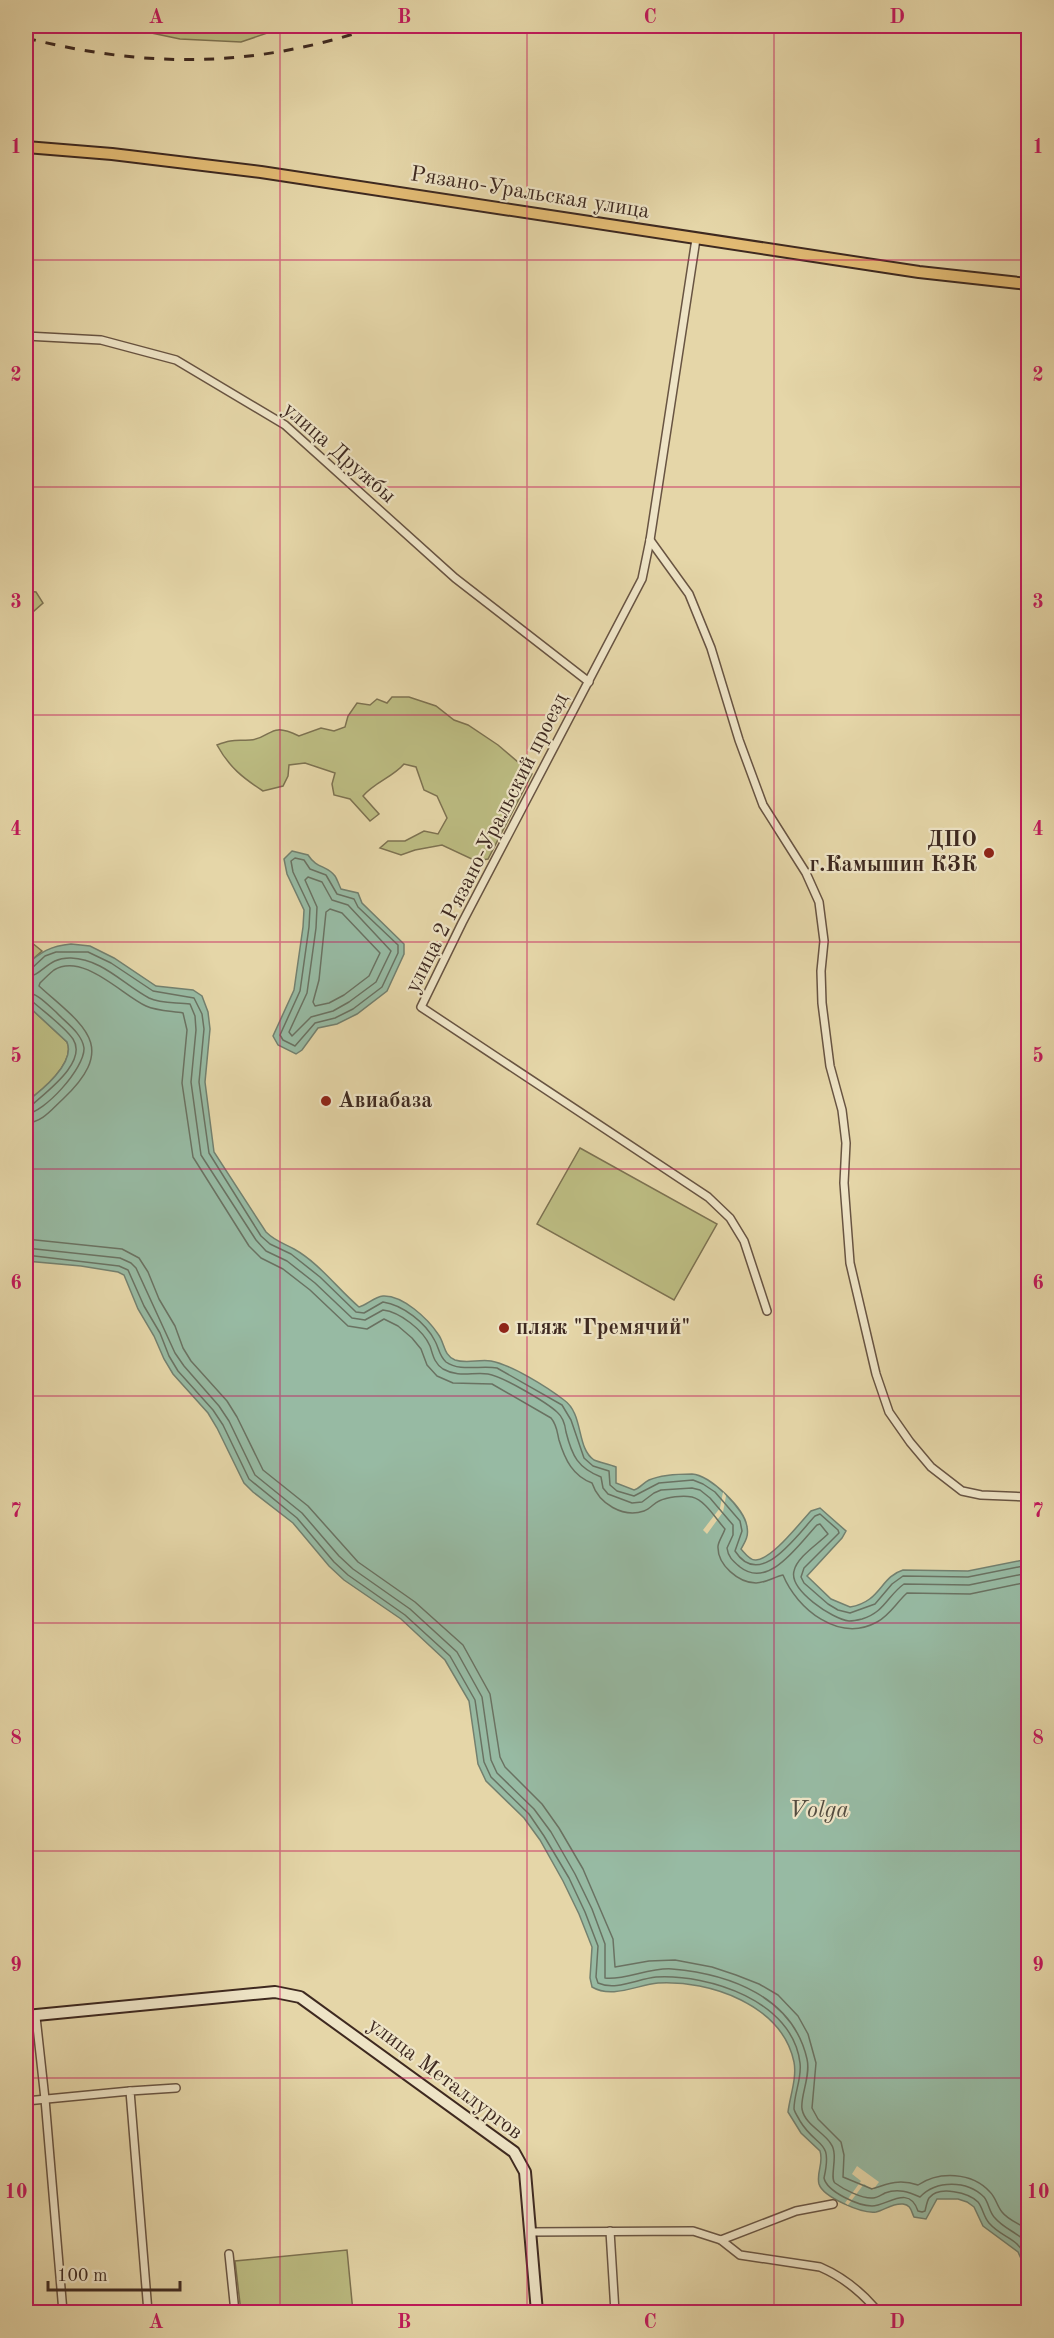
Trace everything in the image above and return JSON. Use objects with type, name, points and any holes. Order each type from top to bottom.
[{"type":"main road","name":"Рязано-Уральская улица","points":[[26,147],[112,154],[261,172],[919,272],[1029,284]]},
{"type":"street","name":"улица 2 Рязано-Уральский проезд","points":[[696,239],[642,579],[462,923],[421,1007],[708,1197],[730,1218],[744,1241],[768,1311]]},
{"type":"street","name":"улица Дружбы","points":[[26,336],[101,340],[176,360],[285,425],[455,578],[589,682]]},
{"type":"street","points":[[650,540],[689,594],[711,648],[739,740],[763,805],[806,873],[819,902],[825,941],[821,971],[822,1003],[830,1066],[842,1110],[846,1143],[844,1183],[850,1263],[876,1374],[888,1412],[932,1467],[963,1491],[981,1495],[1029,1497]]},
{"type":"street","name":"улица Металлургов","points":[[31,2016],[276,1992],[300,1997],[514,2152],[525,2172],[537,2313]]},
{"type":"street","points":[[31,2016],[45,2099],[63,2313]]},
{"type":"street","points":[[26,2101],[176,2088]]},
{"type":"street","points":[[130,2091],[148,2313]]},
{"type":"street","points":[[721,2240],[796,2211],[833,2204]]},
{"type":"street","points":[[610,2231],[615,2313]]},
{"type":"street","points":[[530,2232],[693,2231],[721,2240],[740,2255],[820,2267],[829,2271],[863,2294],[874,2307],[874,2313]]},
{"type":"street","points":[[229,2254],[235,2313]]},
{"type":"green space","points":[[118,26],[288,26],[241,42],[180,39]]},
{"type":"green space","points":[[26,591],[36,592],[43,603],[26,618]]},
{"type":"green space","points":[[392,697],[409,697],[436,706],[454,720],[468,725],[498,745],[532,774],[488,859],[476,861],[442,845],[401,855],[380,848],[388,841],[405,841],[424,831],[438,834],[447,818],[437,796],[424,790],[416,767],[404,764],[363,796],[379,814],[370,821],[350,799],[334,795],[332,784],[335,773],[305,763],[289,765],[288,776],[283,786],[263,791],[226,760],[217,745],[231,741],[257,739],[276,730],[299,736],[321,728],[334,731],[345,727],[348,716],[357,703],[370,705],[377,699],[387,703]]},
{"type":"green space","points":[[26,938],[42,951],[26,965]]},
{"type":"green space","points":[[26,1004],[67,1042],[68,1050],[62,1067],[55,1076],[26,1102]]},
{"type":"green space","points":[[580,1148],[717,1224],[674,1300],[537,1224]]},
{"type":"green space","points":[[347,2250],[353,2312],[241,2312],[235,2261]]},
{"type":"water","points":[[292,851],[308,855],[315,863],[329,870],[336,877],[341,889],[358,893],[362,903],[404,944],[404,954],[387,991],[357,1014],[337,1024],[318,1028],[302,1050],[296,1054],[278,1045],[273,1036],[294,990],[303,927],[304,910],[287,874],[284,859]]},
{"type":"water","name":"Volga","points":[[71,944],[90,946],[114,958],[156,986],[193,990],[202,996],[208,1012],[210,1029],[205,1082],[214,1152],[266,1232],[312,1261],[359,1307],[383,1296],[399,1299],[414,1309],[434,1328],[451,1358],[468,1362],[499,1363],[529,1377],[564,1400],[575,1414],[588,1455],[594,1460],[616,1467],[616,1483],[634,1490],[649,1480],[670,1475],[692,1474],[708,1480],[726,1494],[740,1511],[747,1530],[741,1549],[754,1560],[770,1554],[811,1511],[820,1508],[846,1531],[807,1576],[831,1599],[850,1607],[868,1600],[889,1578],[903,1570],[968,1571],[1028,1559],[1028,2274],[1018,2252],[983,2226],[974,2207],[967,2202],[958,2199],[937,2199],[926,2219],[914,2217],[909,2207],[903,2204],[876,2212],[862,2210],[844,2204],[822,2189],[818,2180],[820,2151],[801,2133],[788,2112],[795,2068],[787,2042],[775,2025],[759,2011],[741,2000],[700,1986],[658,1983],[616,1992],[592,1987],[590,1978],[592,1947],[579,1914],[540,1840],[524,1818],[486,1781],[478,1764],[469,1701],[445,1660],[401,1619],[344,1580],[329,1566],[293,1523],[244,1483],[208,1413],[173,1374],[164,1359],[138,1309],[124,1275],[81,1266],[26,1261],[26,1102],[56,1076],[66,1059],[68,1050],[67,1042],[26,1004],[26,965],[46,950]]},
{"type":"pier","points":[[723,1492],[726,1496],[723,1512],[707,1534],[703,1530],[720,1508]]},
{"type":"pier","points":[[857,2166],[879,2182],[873,2190],[864,2184],[848,2205],[845,2203],[861,2181],[852,2174]]},
{"type":"railway","points":[[26,38],[116,55],[160,59],[203,59],[289,50],[333,40],[378,26]]},
{"type":"place","name":"ДПО г.Камышин КЗК","points":[[989,853]]},
{"type":"place","name":"Авиабаза","points":[[326,1101]]},
{"type":"place","name":"пляж \"Гремячий\"","points":[[504,1328]]}]
